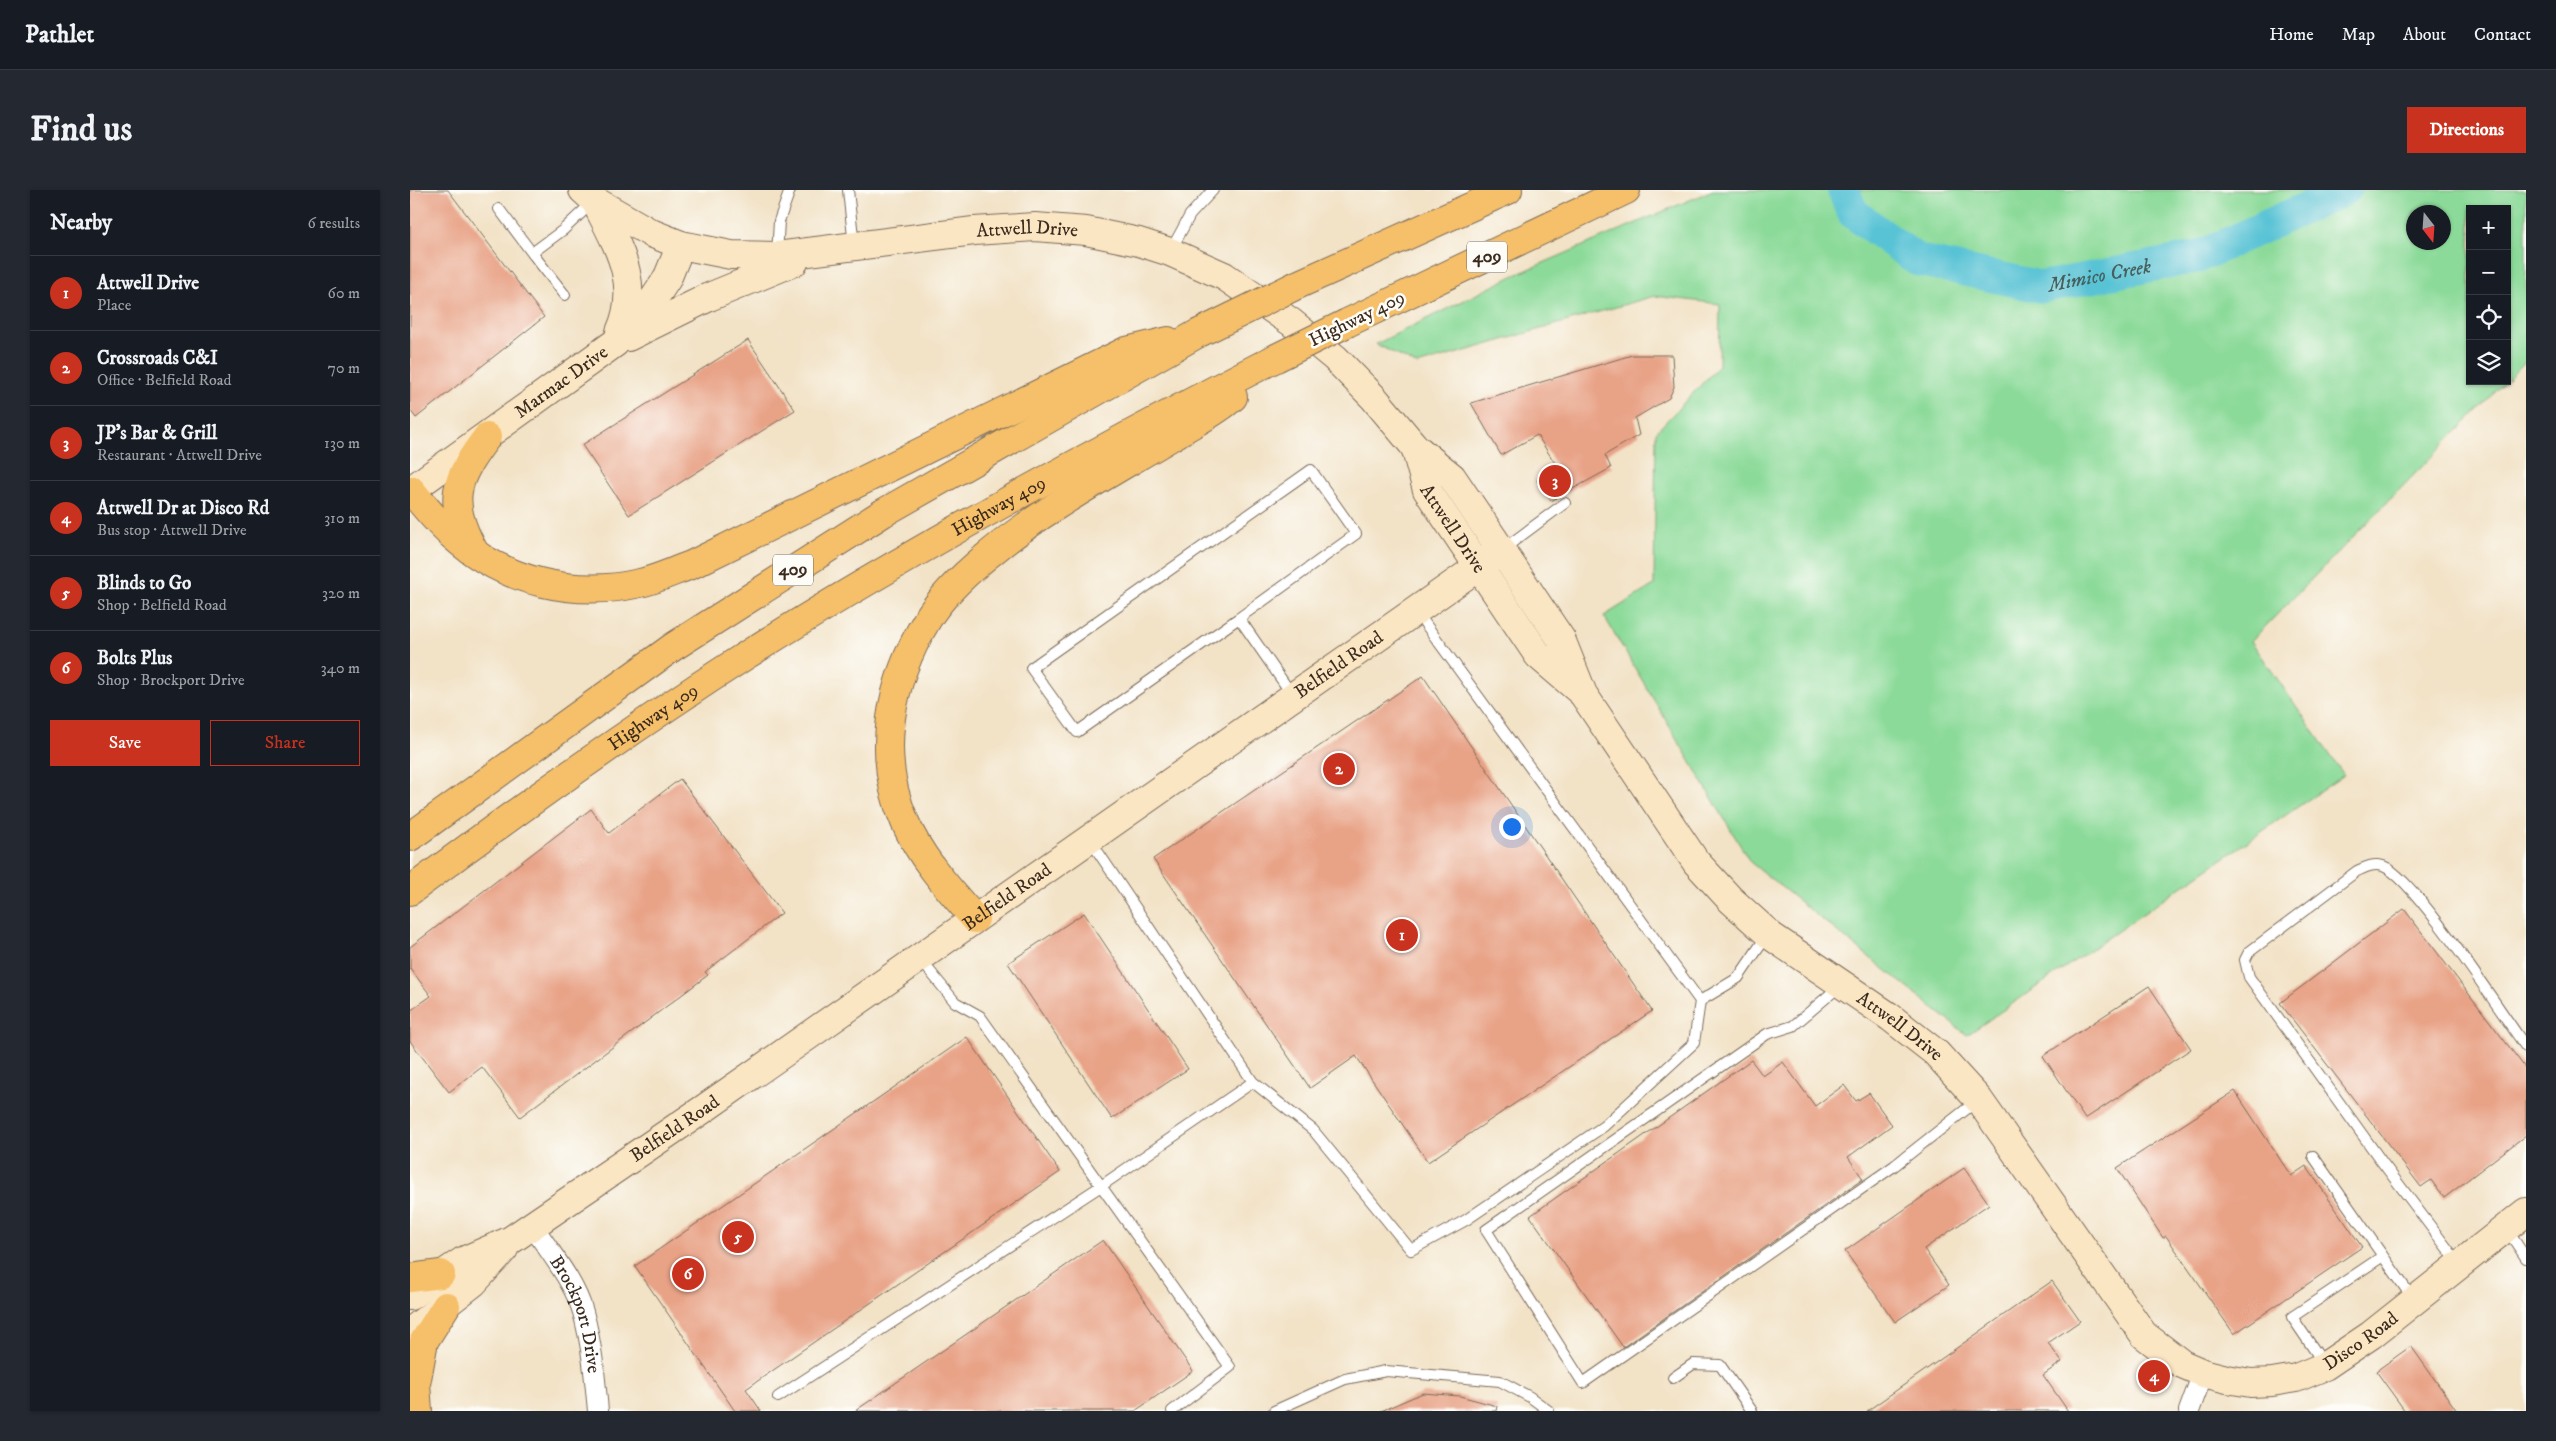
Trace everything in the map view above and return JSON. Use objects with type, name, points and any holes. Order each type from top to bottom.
[{"type":"main road","name":"409","points":[[410,837],[673,647],[883,513],[1196,334],[1297,285],[1508,190]]},
{"type":"main road","name":"Highway 409","points":[[410,891],[527,804],[745,656],[941,539],[1118,439],[1276,358],[1626,190]]},
{"type":"main road","name":"Attwell Drive","points":[[589,195],[631,223],[681,245],[731,254],[777,256],[974,231],[1036,228],[1086,231],[1170,252],[1224,276],[1290,322],[1335,358],[1374,398],[1415,447],[1452,477],[1561,639],[1583,694],[1696,862],[1730,899],[1769,934],[1890,1017],[1936,1053],[1979,1100],[2144,1335],[2182,1364],[2202,1373]]},
{"type":"main road","points":[[589,195],[615,241],[628,282],[630,299],[628,314],[615,343]]},
{"type":"main road","name":"Marmac Drive","points":[[410,491],[615,343],[637,319],[667,279],[681,245]]},
{"type":"main road","points":[[615,343],[732,287],[824,250]]},
{"type":"main road","points":[[410,491],[444,529],[474,552],[506,571],[554,586],[604,588],[653,580],[691,565],[1126,351],[1196,334]]},
{"type":"main road","points":[[975,919],[936,874],[918,847],[905,822],[890,776],[888,753],[892,704],[906,662],[927,619],[957,584],[1001,545],[1056,506],[1226,404],[1276,358]]},
{"type":"main road","points":[[474,552],[461,522],[457,504],[457,490],[461,475],[487,437]]},
{"type":"main road","name":"Attwell Drive","points":[[1415,447],[1428,490],[1538,655],[1583,694]]},
{"type":"main road","name":"Belfield Road","points":[[410,1296],[441,1274],[522,1233],[920,958],[1501,550]]},
{"type":"main road","name":"Disco Road","points":[[2202,1373],[2251,1383],[2272,1382],[2296,1378],[2325,1366],[2355,1347],[2516,1220]]},
{"type":"main road","name":"Belfield Road","points":[[410,1332],[446,1306],[473,1283],[522,1233]]},
{"type":"main road","points":[[410,1278],[441,1274]]},
{"type":"main road","points":[[418,1411],[416,1384],[424,1341],[446,1306]]},
{"type":"street","name":"Brockport Drive","points":[[522,1233],[568,1281],[583,1311],[595,1373],[598,1411]]},
{"type":"street","points":[[2189,1411],[2202,1373]]},
{"type":"lane","points":[[777,256],[779,222],[790,190]]},
{"type":"lane","points":[[848,190],[854,246]]},
{"type":"lane","points":[[1170,252],[1190,215],[1213,190]]},
{"type":"lane","points":[[532,253],[563,230],[589,195]]},
{"type":"lane","points":[[499,209],[565,295]]},
{"type":"lane","points":[[1311,470],[1356,534],[1239,618],[1076,732],[1031,668],[1311,470]]},
{"type":"lane","points":[[1501,550],[1565,503]]},
{"type":"lane","points":[[1089,840],[1253,1082],[1314,1130],[1412,1250],[1466,1220],[1604,1126],[1694,1043],[1700,1001],[1416,610]]},
{"type":"lane","points":[[1239,618],[1293,696]]},
{"type":"lane","points":[[2460,1264],[2382,1162],[2276,1017],[2249,977],[2246,960],[2249,952],[2357,871],[2369,865],[2382,866],[2404,882],[2424,904],[2526,1047]]},
{"type":"lane","points":[[1700,1001],[1738,978],[1769,934]]},
{"type":"lane","points":[[920,958],[955,1002],[980,1016],[1230,1367],[1172,1411]]},
{"type":"lane","points":[[1842,984],[1793,1026],[1767,1034],[1486,1230],[1583,1383],[1894,1166],[1979,1100]]},
{"type":"lane","points":[[778,1397],[1101,1186],[1253,1082]]},
{"type":"lane","points":[[2313,1156],[2414,1300]]},
{"type":"lane","points":[[2516,1220],[2526,1258]]},
{"type":"lane","points":[[2325,1366],[2292,1317],[2383,1256]]},
{"type":"lane","points":[[1673,1378],[1693,1364],[1720,1364],[1752,1411]]},
{"type":"lane","points":[[1274,1411],[1345,1379],[1386,1371],[1500,1381],[1530,1397],[1549,1411]]},
{"type":"green space","points":[[1713,190],[2526,190],[2526,361],[2511,376],[2511,205],[2466,205],[2466,385],[2502,385],[2251,641],[2344,775],[1967,1035],[1750,862],[1604,616],[1654,585],[1656,432],[1719,366],[1720,304],[1654,296],[1417,365],[1376,344],[1513,276]]},
{"type":"building","points":[[410,190],[448,190],[544,317],[416,418],[410,410]]},
{"type":"building","points":[[748,340],[795,410],[629,515],[582,445]]},
{"type":"building","points":[[1632,355],[1672,355],[1674,387],[1669,398],[1635,418],[1639,435],[1605,455],[1611,468],[1551,501],[1537,480],[1558,468],[1537,435],[1501,455],[1471,403]]},
{"type":"building","points":[[1423,676],[1652,1011],[1428,1162],[1356,1056],[1310,1088],[1153,859]]},
{"type":"building","points":[[680,779],[782,913],[705,972],[708,975],[520,1117],[482,1067],[449,1092],[410,1041],[410,1011],[431,996],[410,968],[410,947],[591,809],[609,833]]},
{"type":"building","points":[[2404,909],[2526,1069],[2526,1135],[2444,1198],[2431,1180],[2421,1187],[2280,1003]]},
{"type":"building","points":[[1084,913],[1188,1069],[1112,1119],[1008,963]]},
{"type":"building","points":[[2149,986],[2191,1049],[2085,1119],[2043,1056]]},
{"type":"building","points":[[967,1037],[1060,1172],[746,1389],[761,1411],[735,1411],[635,1266]]},
{"type":"building","points":[[1751,1060],[1763,1076],[1783,1062],[1815,1106],[1844,1085],[1856,1101],[1869,1093],[1892,1125],[1848,1157],[1863,1179],[1623,1347],[1530,1216]]},
{"type":"building","points":[[2235,1091],[2291,1176],[2306,1166],[2362,1247],[2234,1334],[2166,1236],[2163,1238],[2117,1168]]},
{"type":"building","points":[[1964,1168],[1989,1204],[1924,1249],[1949,1285],[1895,1322],[1845,1251]]},
{"type":"building","points":[[1103,1240],[1193,1371],[1135,1411],[855,1411]]},
{"type":"building","points":[[2052,1281],[2080,1321],[2048,1343],[2062,1362],[2043,1375],[2068,1411],[1867,1411]]},
{"type":"building","points":[[2411,1346],[2457,1411],[2405,1411],[2376,1371]]},
{"type":"building","points":[[1423,1393],[1460,1396],[1497,1406],[1496,1411],[1381,1411]]},
{"type":"waterway","name":"Mimico Creek","points":[[1843,190],[1853,213],[1917,260],[2042,287],[2198,257],[2345,190]]},
{"type":"place","name":"JP's Bar & Grill","points":[[1555,481]]},
{"type":"place","name":"Crossroads C&I","points":[[1339,769]]},
{"type":"place","name":"Attwell Drive","points":[[1402,935]]},
{"type":"place","name":"Blinds to Go","points":[[738,1237]]},
{"type":"place","name":"Bolts Plus","points":[[688,1274]]},
{"type":"place","name":"Attwell Dr at Disco Rd","points":[[2154,1376]]}]
